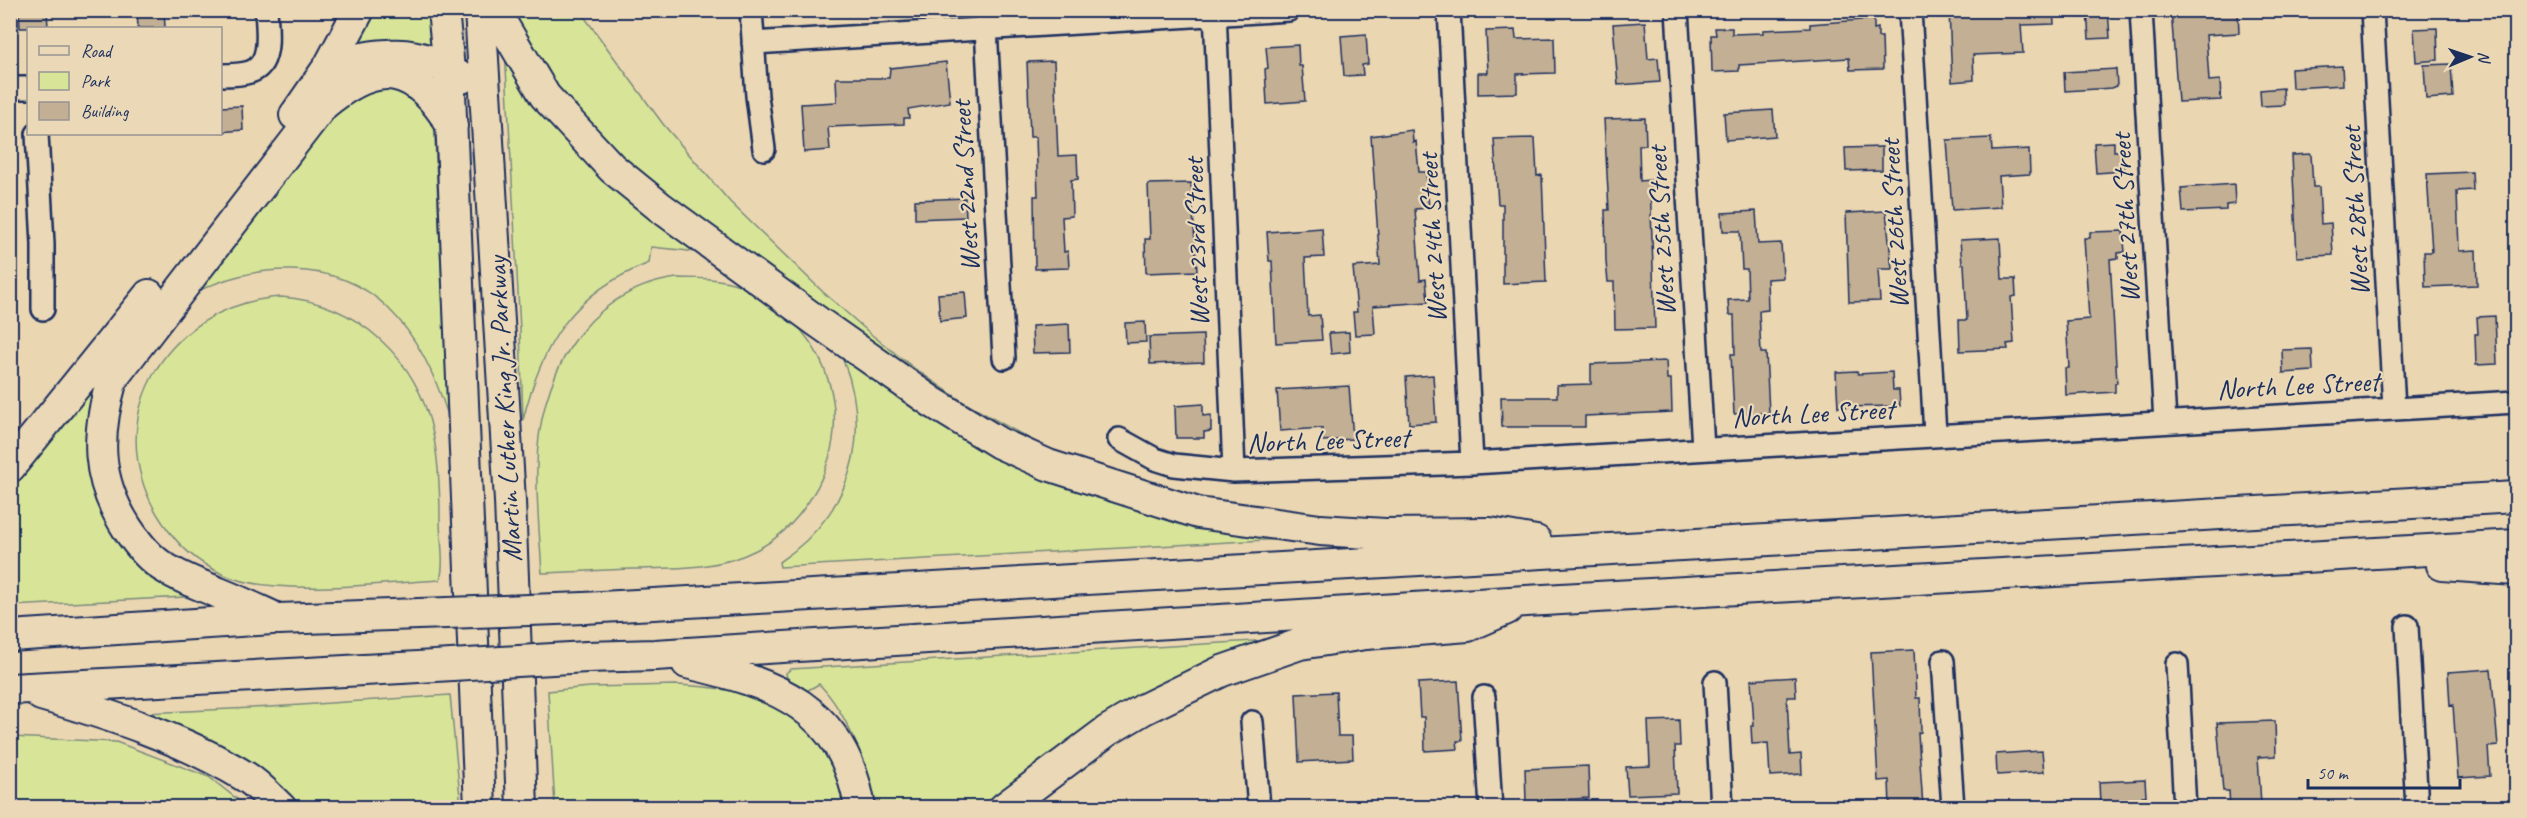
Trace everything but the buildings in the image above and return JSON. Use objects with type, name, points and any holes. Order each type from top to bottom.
[{"type":"highway","points":[[10,467],[293,117],[329,66],[359,10]]},
{"type":"highway","name":"Martin Luther King Jr. Parkway","points":[[443,10],[452,126],[480,807]]},
{"type":"highway","name":"Martin Luther King Jr. Parkway","points":[[480,10],[488,110],[510,501],[522,807]]},
{"type":"highway","points":[[494,10],[545,96],[612,168],[660,207],[818,322],[932,402],[999,443],[1048,465],[1198,513],[1320,530],[1385,534],[1490,533],[1590,550]]},
{"type":"highway","points":[[329,66],[360,57],[388,53],[427,58],[464,80],[488,110]]},
{"type":"highway","points":[[278,619],[163,568],[144,551],[132,535],[116,510],[106,484],[101,458],[104,413],[112,379],[323,105],[346,86],[368,77],[393,74],[410,79],[437,102],[452,126]]},
{"type":"highway","points":[[10,636],[278,619],[584,608],[2517,497]]},
{"type":"highway","points":[[14,689],[587,657],[655,656],[1526,601],[2517,545]]},
{"type":"highway","points":[[2304,557],[2517,570]]},
{"type":"highway","points":[[1004,807],[1107,731],[1144,709],[1222,671],[1300,644],[1366,634],[1468,626],[1526,601]]},
{"type":"highway","points":[[655,656],[749,679],[786,694],[806,707],[837,740],[849,764],[860,807]]},
{"type":"highway","points":[[14,689],[88,708],[183,744],[248,778],[281,807]]},
{"type":"highway","points":[[516,697],[535,807]]},
{"type":"street","points":[[222,75],[251,72],[260,66],[267,46],[266,10]]},
{"type":"street","points":[[751,10],[764,149]]},
{"type":"street","points":[[753,43],[985,19],[1288,10]]},
{"type":"street","name":"West 24th Street","points":[[1449,10],[1472,463]]},
{"type":"street","name":"West 25th Street","points":[[1677,10],[1702,448]]},
{"type":"street","name":"West 26th Street","points":[[1910,10],[1935,434]]},
{"type":"street","name":"West 27th Street","points":[[2141,10],[2165,422]]},
{"type":"street","name":"West 28th Street","points":[[2372,10],[2394,408]]},
{"type":"street","name":"West 23rd Street","points":[[1215,13],[1234,471]]},
{"type":"street","name":"West 22nd Street","points":[[985,19],[1004,358]]},
{"type":"street","points":[[10,88],[27,88]]},
{"type":"street","points":[[37,135],[43,244],[43,309]]},
{"type":"street","name":"North Lee Street","points":[[1119,439],[1155,459],[1174,465],[1234,471],[1472,463],[1935,434],[2517,402]]},
{"type":"street","points":[[2407,626],[2417,807]]},
{"type":"street","points":[[1943,661],[1953,807]]},
{"type":"street","points":[[2177,664],[2185,807]]},
{"type":"street","points":[[1715,682],[1722,807]]},
{"type":"street","points":[[1484,697],[1491,807]]},
{"type":"street","points":[[1252,722],[1259,807]]},
{"type":"green space","points":[[370,11],[429,11],[448,415],[417,344],[399,319],[367,291],[344,280],[319,273],[292,270],[265,271],[214,284],[191,295],[125,369],[112,455],[135,528],[223,595],[11,606],[11,484],[292,139]]},
{"type":"green space","points":[[503,11],[580,11],[663,124],[730,202],[823,292],[872,335],[914,368],[965,403],[1066,459],[1302,538],[780,567],[779,562],[807,540],[828,515],[844,487],[853,458],[856,427],[853,395],[844,363],[829,331],[812,305],[796,287],[758,265],[705,253],[651,247],[649,263],[622,275],[600,289],[580,306],[551,344],[540,367],[523,420]]},
{"type":"green space","points":[[676,278],[714,280],[742,286],[779,308],[801,330],[818,355],[829,383],[834,412],[833,442],[824,472],[809,501],[798,516],[772,541],[741,557],[696,567],[542,573],[537,494],[539,435],[556,373],[572,345],[591,321],[615,301],[643,286]]},
{"type":"green space","points":[[281,297],[309,301],[335,310],[359,323],[380,339],[414,382],[425,407],[437,455],[442,558],[440,580],[306,587],[254,583],[232,578],[205,564],[181,545],[168,530],[146,492],[137,453],[139,414],[151,379],[172,348],[202,323],[239,305]]},
{"type":"green space","points":[[1271,640],[1024,776],[986,807],[876,807],[862,759],[838,709],[819,684],[803,693],[794,687],[786,673],[791,669]]},
{"type":"green space","points":[[701,686],[747,695],[788,714],[806,728],[822,746],[838,772],[848,807],[555,807],[548,691],[590,687]]},
{"type":"green space","points":[[450,695],[461,807],[300,807],[238,758],[199,734],[172,724],[124,714],[271,707]]},
{"type":"green space","points":[[11,737],[116,742],[209,777],[247,807],[11,806]]}]
